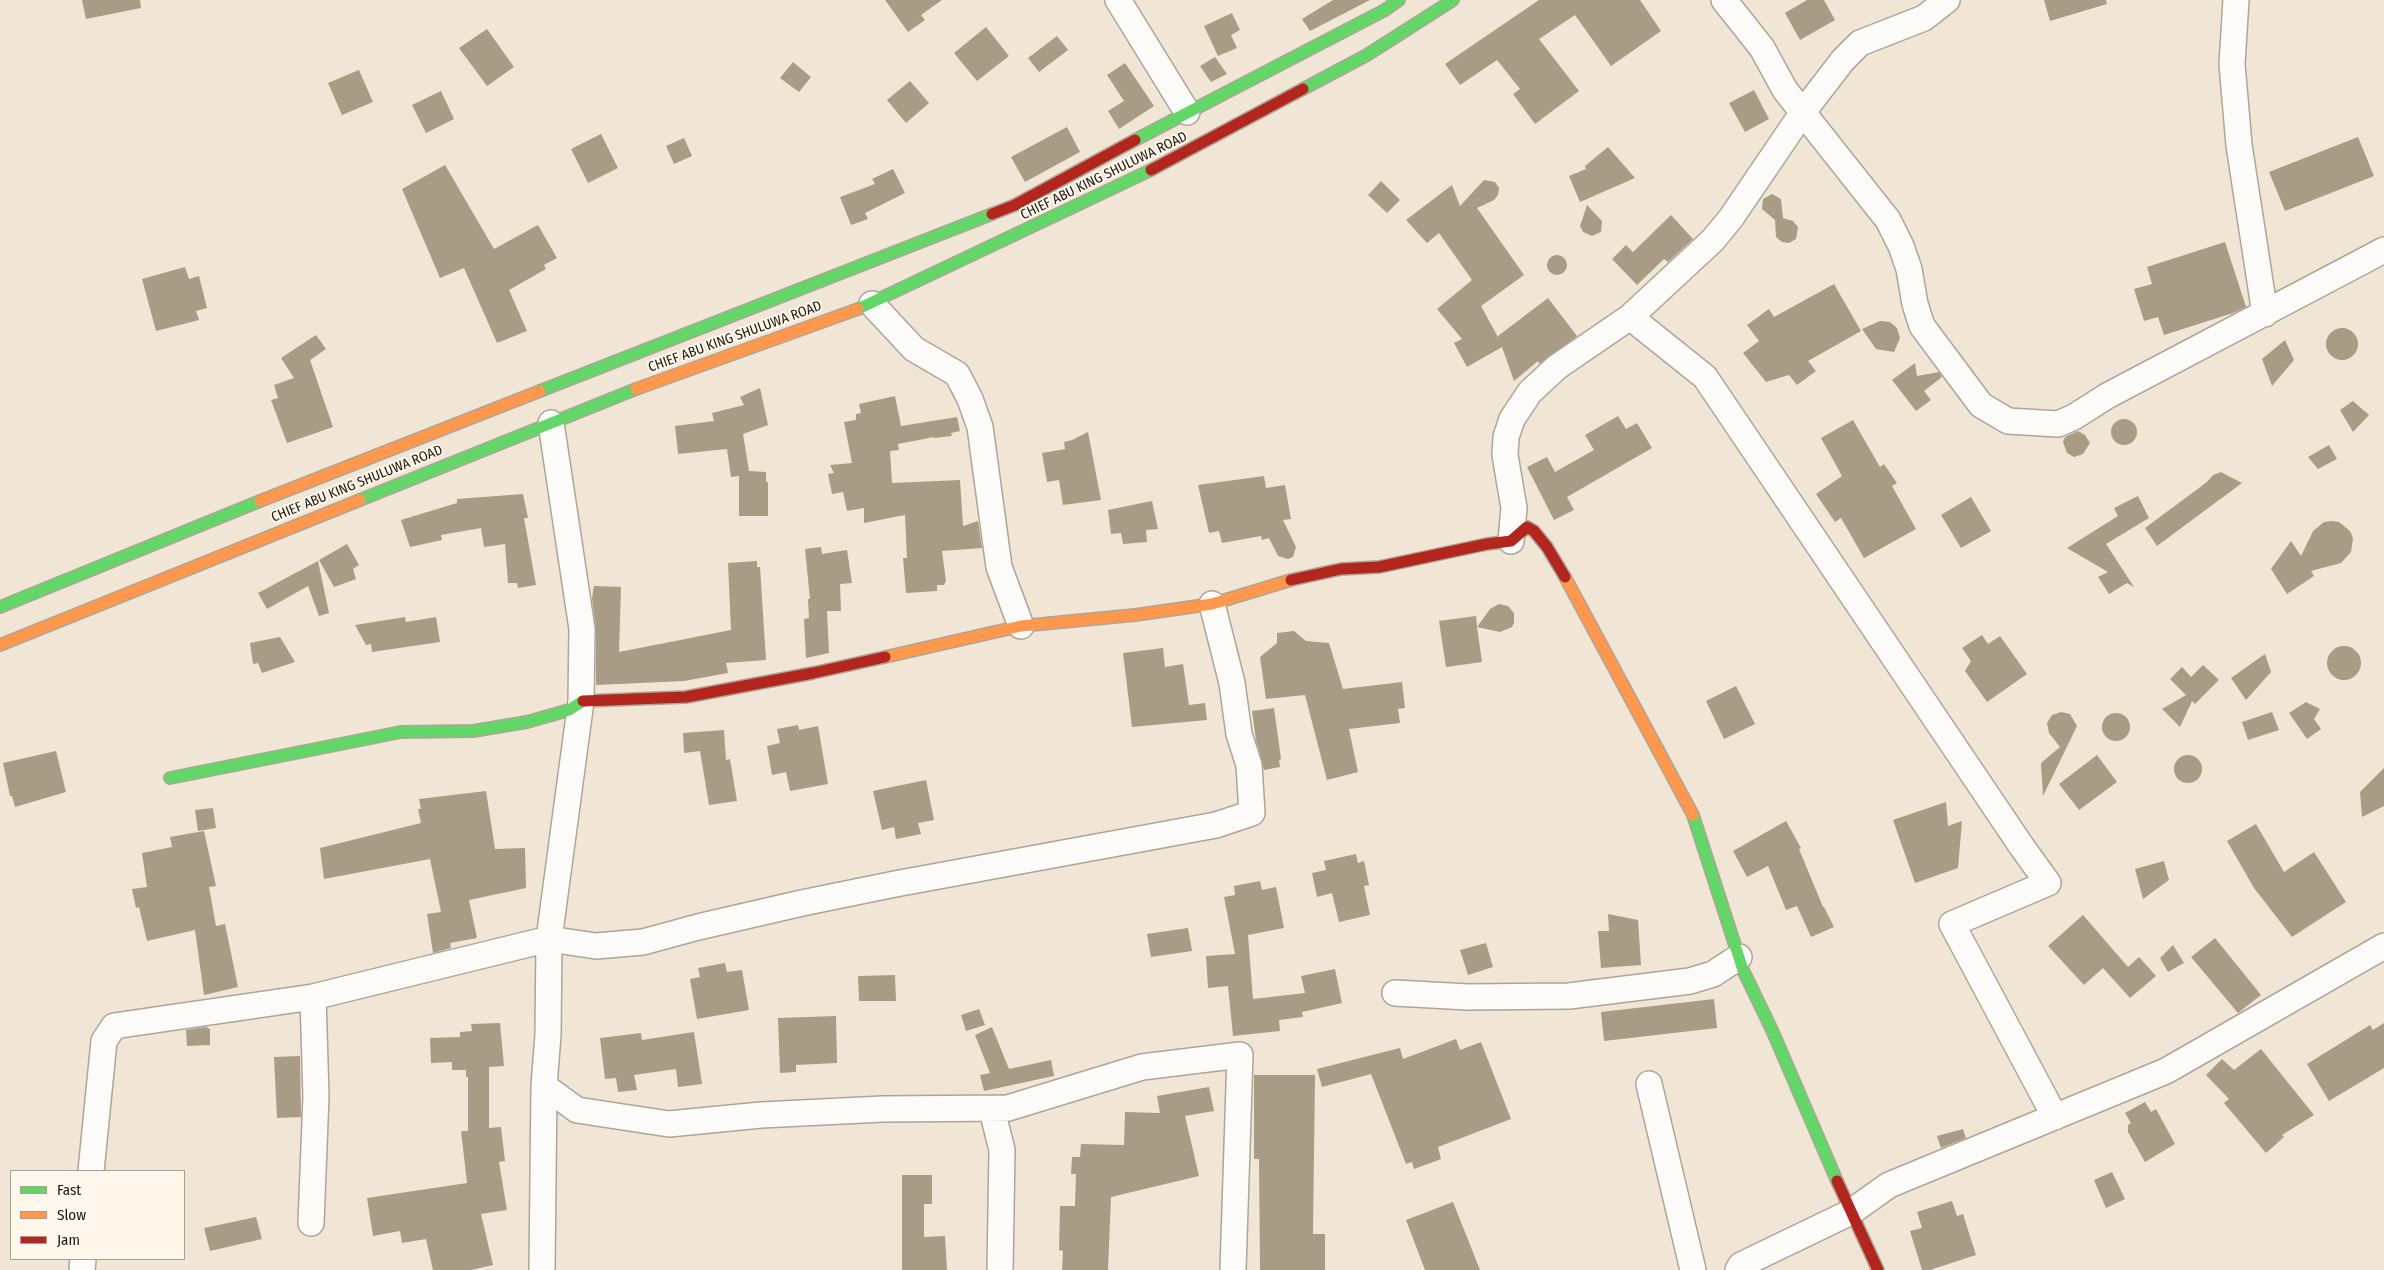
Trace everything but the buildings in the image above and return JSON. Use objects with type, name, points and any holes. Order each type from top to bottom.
[{"type":"street","points":[[1118,0],[1187,112]]},
{"type":"street","points":[[0,608],[257,502],[657,350],[1015,205],[1187,112],[1386,10],[1399,0]]},
{"type":"street","name":"CHIEF ABU KING SHULUWA ROAD","points":[[0,645],[551,423],[667,372],[872,304],[1182,155],[1367,55],[1453,0]]},
{"type":"street","points":[[1724,0],[1762,48],[1785,90],[1888,220],[1901,246],[1909,269],[1915,304],[1922,326],[1980,405],[2008,421],[2058,424],[2384,250]]},
{"type":"street","points":[[1517,526],[1505,455],[1506,437],[1512,419],[1530,392],[1557,367],[1630,317],[1713,240],[1732,218],[1803,112],[1842,60],[1860,43],[1924,18],[1947,0]]},
{"type":"street","points":[[2236,0],[2232,64],[2239,145],[2265,314]]},
{"type":"street","points":[[872,304],[914,349],[957,374],[970,399],[980,427],[999,567],[1021,626]]},
{"type":"street","points":[[1630,317],[1705,377],[2048,883],[1952,924],[2055,1116]]},
{"type":"street","points":[[542,1270],[544,1086],[548,1035],[549,939],[581,701],[582,629],[551,423]]},
{"type":"street","points":[[170,778],[401,732],[473,731],[526,722],[569,710],[581,701],[686,697],[813,673],[1021,626],[1135,615],[1212,604],[1290,580],[1340,569],[1380,567],[1487,544],[1517,526],[1534,531],[1547,547],[1585,612],[1696,820],[1738,957],[1878,1270]]},
{"type":"street","points":[[91,1170],[104,1041],[114,1026],[313,997],[549,939],[596,946],[642,942],[812,901],[1216,825],[1252,813],[1249,765],[1239,734],[1232,683],[1212,604]]},
{"type":"street","points":[[1738,1270],[1741,1265],[1851,1212],[1888,1185],[2166,1071],[2384,946]]},
{"type":"street","points":[[1395,993],[1468,997],[1569,996],[1690,981],[1713,974],[1738,957]]},
{"type":"street","points":[[311,1223],[316,1096],[313,997]]},
{"type":"street","points":[[544,1086],[577,1110],[669,1124],[752,1116],[883,1109],[992,1110],[1008,1108],[1142,1067],[1240,1055],[1233,1270]]},
{"type":"street","points":[[1649,1084],[1693,1270]]},
{"type":"street","points":[[992,1110],[1002,1150],[1000,1270]]},
{"type":"traffic: fast","points":[[1135,140],[1385,10],[1399,0]]},
{"type":"traffic: fast","points":[[1303,89],[1367,55],[1453,0]]},
{"type":"traffic: fast","points":[[858,309],[1151,170]]},
{"type":"traffic: fast","points":[[540,391],[992,214]]},
{"type":"traffic: fast","points":[[360,500],[636,389]]},
{"type":"traffic: fast","points":[[0,607],[260,501]]},
{"type":"traffic: fast","points":[[170,778],[401,732],[473,731],[527,722],[569,710],[583,701]]},
{"type":"traffic: fast","points":[[1693,815],[1743,970],[1772,1030],[1837,1181]]},
{"type":"traffic: slow","points":[[636,389],[858,309]]},
{"type":"traffic: slow","points":[[260,501],[540,391]]},
{"type":"traffic: slow","points":[[0,645],[360,500]]},
{"type":"traffic: slow","points":[[1565,577],[1693,815]]},
{"type":"traffic: slow","points":[[885,657],[1021,626],[1135,615],[1212,604],[1291,580]]},
{"type":"traffic: jam","points":[[1151,170],[1303,89]]},
{"type":"traffic: jam","points":[[992,214],[1015,205],[1135,140]]},
{"type":"traffic: jam","points":[[1291,580],[1341,569],[1379,567],[1487,544],[1511,541],[1527,527],[1534,531],[1547,547],[1565,577]]},
{"type":"traffic: jam","points":[[583,701],[686,697],[885,657]]},
{"type":"traffic: jam","points":[[1837,1181],[1878,1270]]}]
